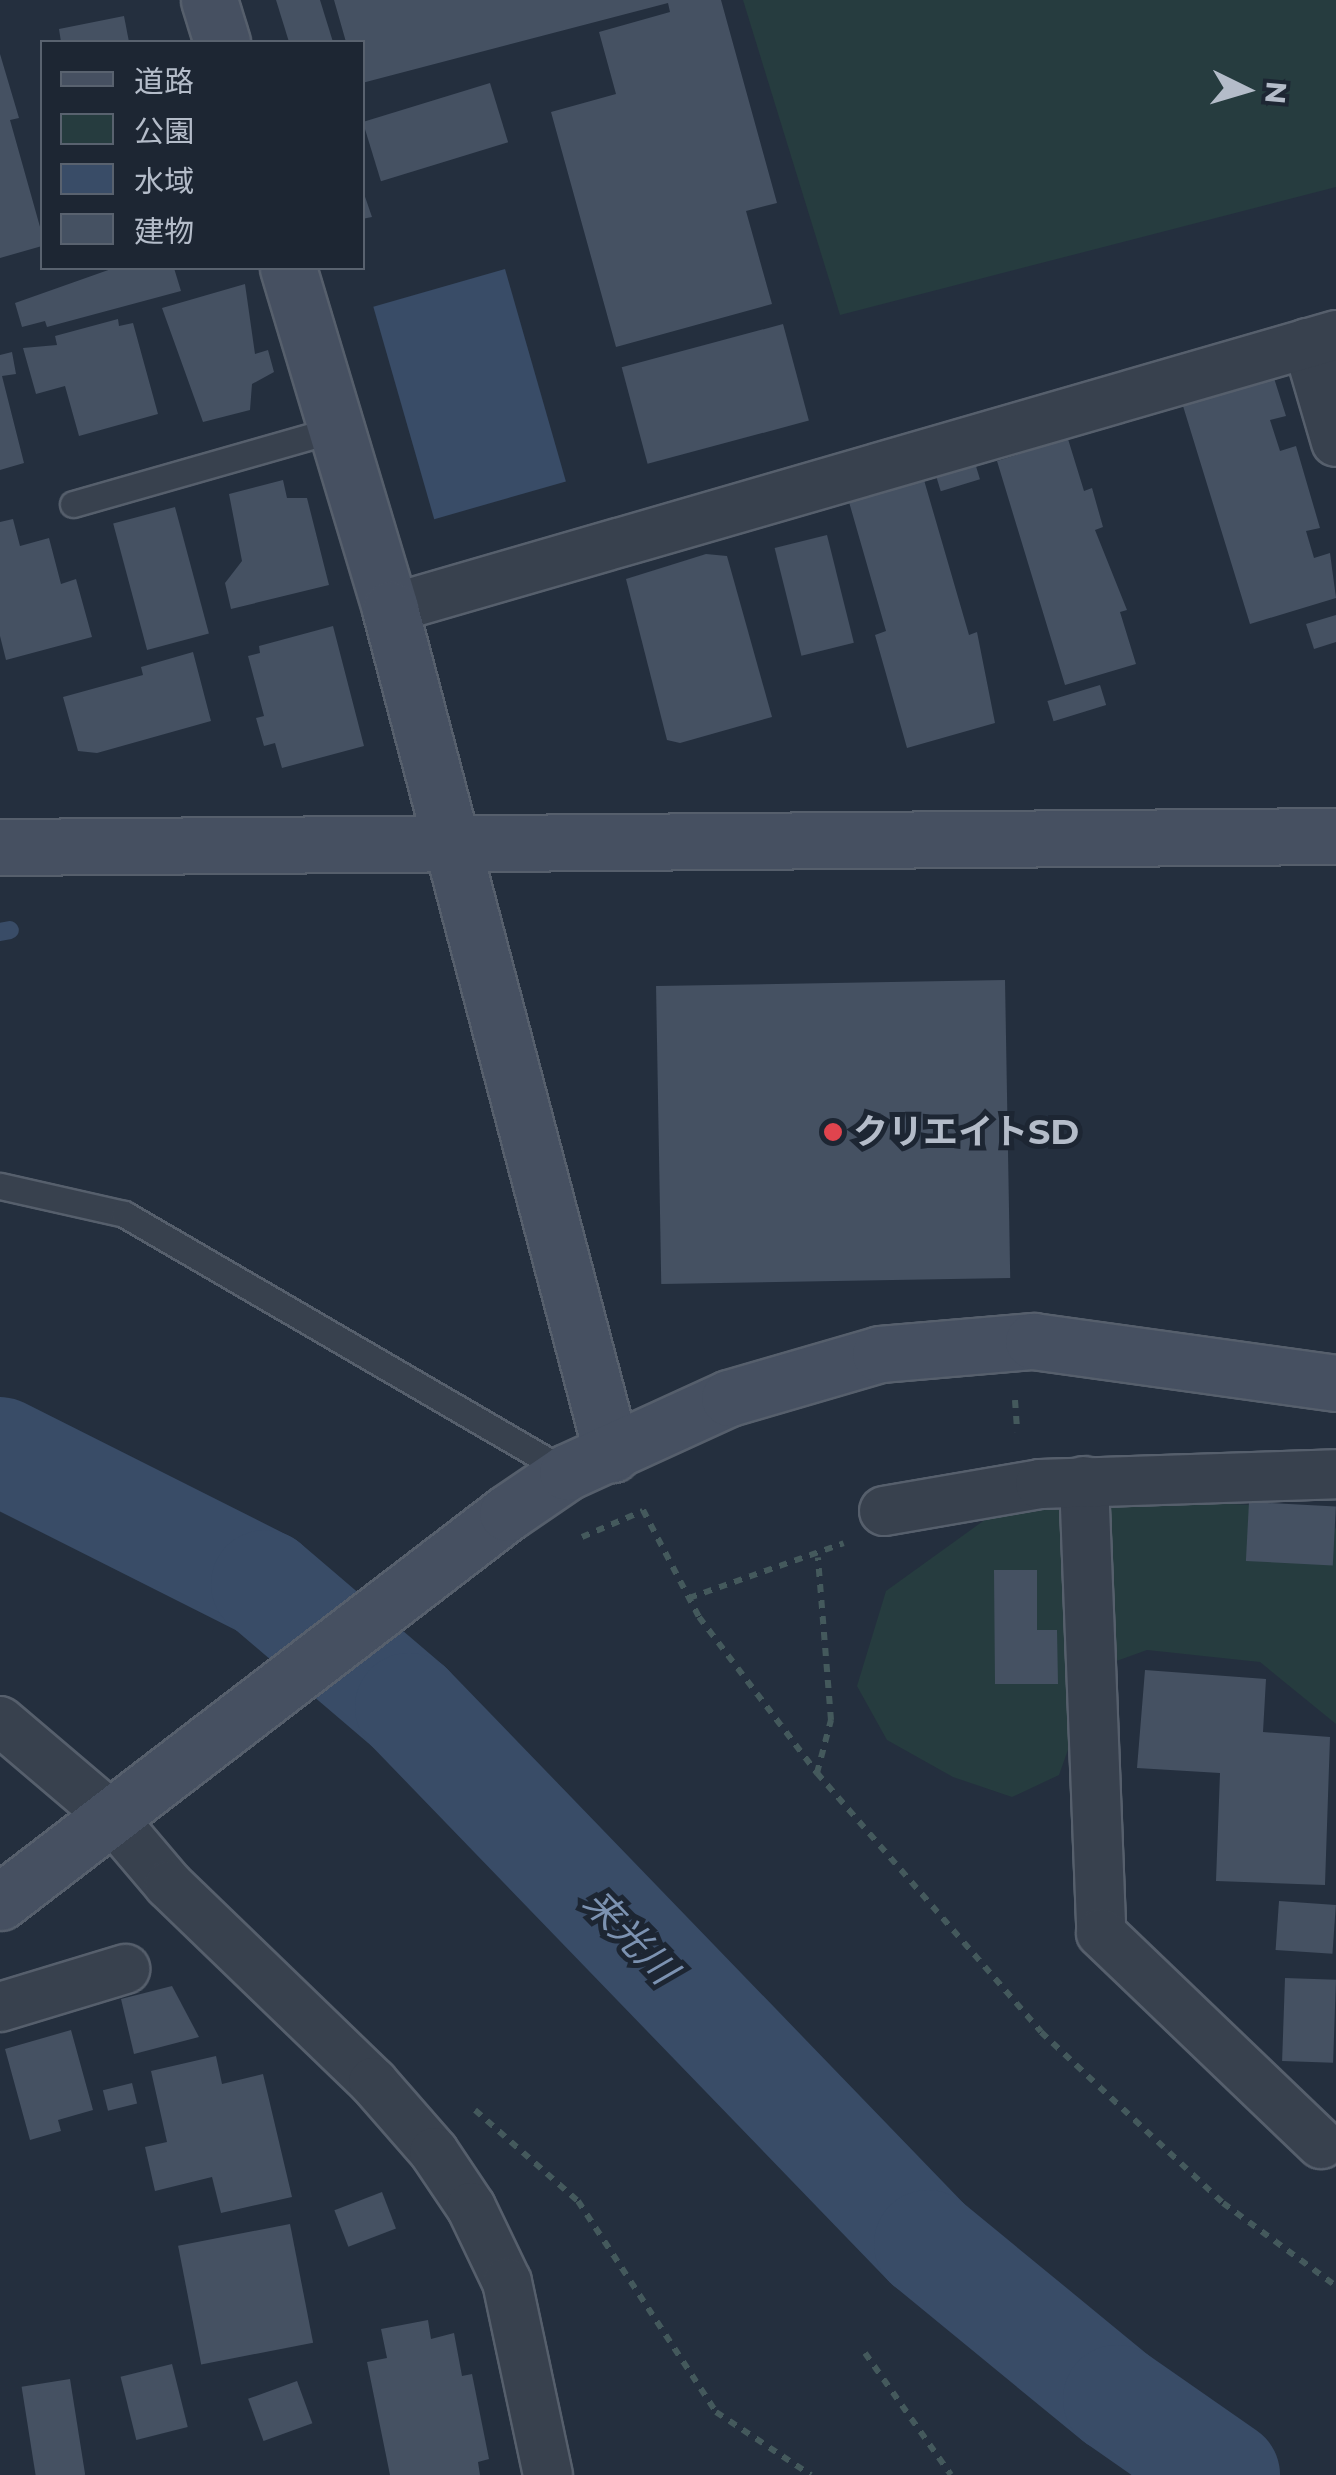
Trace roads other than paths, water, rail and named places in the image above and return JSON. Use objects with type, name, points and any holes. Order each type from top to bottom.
[{"type":"street","points":[[210,0],[221,40]]},
{"type":"street","points":[[289,270],[390,609],[451,847],[589,1463]]},
{"type":"street","points":[[390,609],[1321,339],[1336,442]]},
{"type":"street","points":[[0,846],[451,847],[1336,836]]},
{"type":"street","points":[[0,1902],[108,1813],[507,1514],[589,1463],[728,1398],[880,1354],[1011,1342],[1336,1383]]},
{"type":"street","points":[[884,1511],[1084,1481],[1336,1474]]},
{"type":"street","points":[[1084,1481],[1101,1933],[1321,2144]]},
{"type":"street","points":[[0,1721],[108,1813],[169,1885],[373,2082],[471,2207],[507,2282],[530,2365],[548,2475]]},
{"type":"street","points":[[0,2007],[125,1969]]},
{"type":"lane","points":[[72,504],[336,429]]},
{"type":"lane","points":[[0,1186],[124,1214],[589,1463]]},
{"type":"water","points":[[505,269],[566,481],[434,519],[373,307]]},
{"type":"waterway","points":[[0,932],[10,930]]},
{"type":"waterway","name":"来光川","points":[[0,1451],[265,1584],[409,1707],[928,2244],[1117,2399],[1226,2475]]},
{"type":"place","name":"クリエイトSD","points":[[833,1132]]}]
